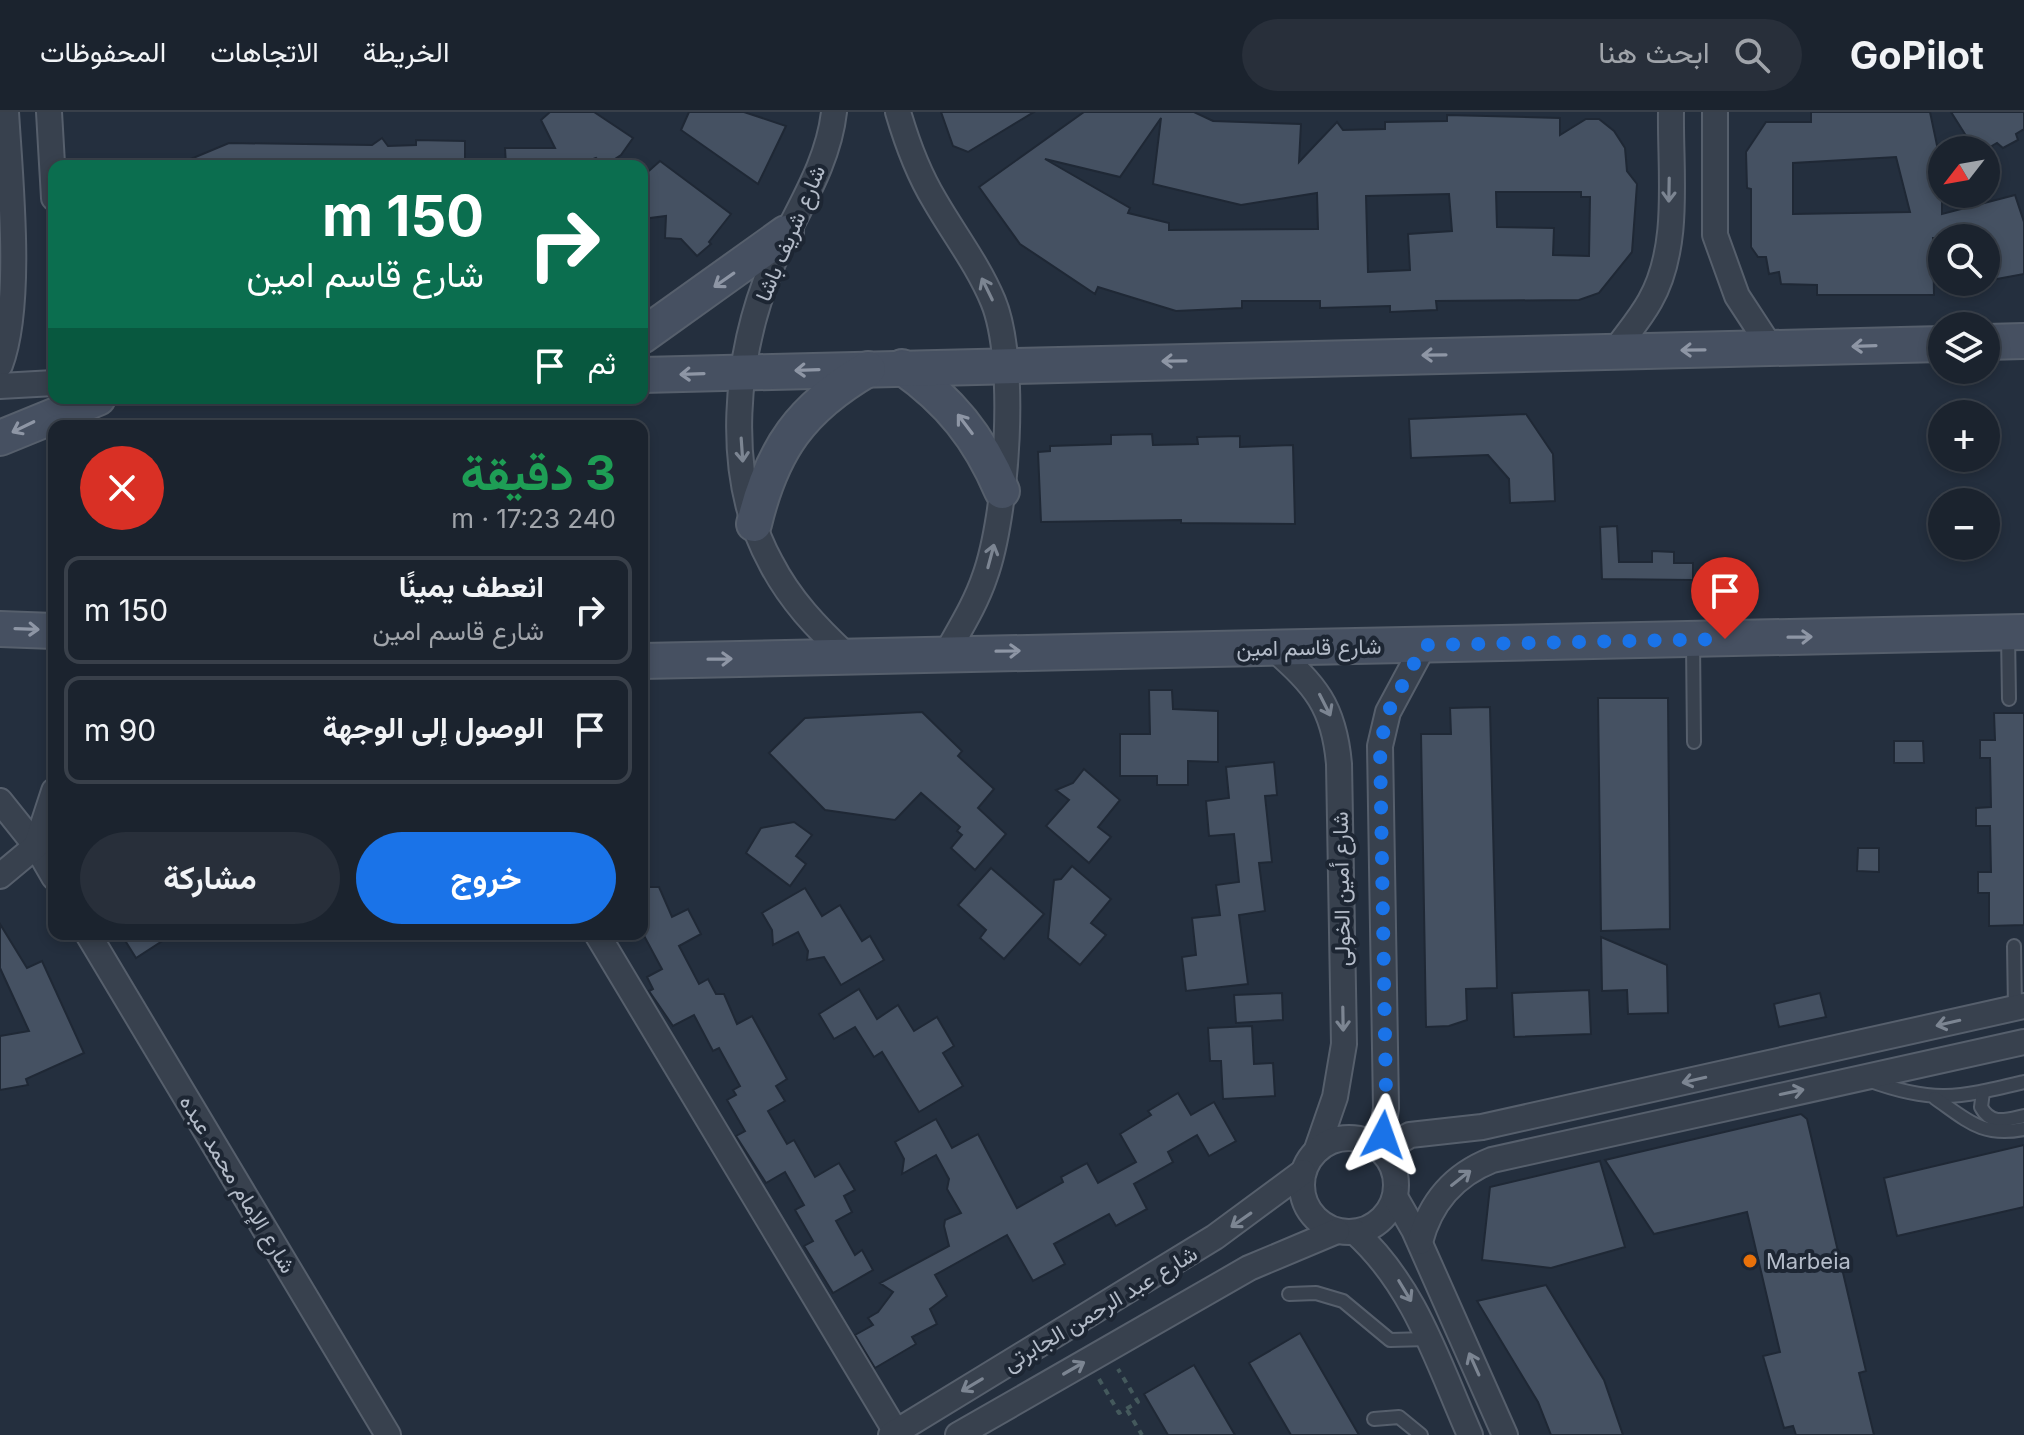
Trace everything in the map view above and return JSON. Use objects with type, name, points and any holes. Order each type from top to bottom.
[{"type":"main road","points":[[648,332],[786,233]]},
{"type":"main road","points":[[2000,342],[2024,341]]},
{"type":"main road","points":[[648,375],[1928,344]]},
{"type":"main road","points":[[754,524],[763,484],[781,447],[797,425],[837,387],[887,367],[935,390],[963,420],[986,454],[1002,491]]},
{"type":"main road","points":[[0,438],[83,404]]},
{"type":"main road","points":[[0,629],[48,631]]},
{"type":"main road","name":"شارع قاسم امين","points":[[648,661],[947,652],[2016,632]]},
{"type":"street","points":[[0,365],[10,327],[6,304],[6,112]]},
{"type":"street","points":[[49,112],[52,160]]},
{"type":"street","name":"شارع شريف باشا","points":[[834,112],[821,163],[786,233],[759,301],[743,372],[740,420],[744,471],[754,524],[770,562],[791,597],[817,629],[847,656]]},
{"type":"street","points":[[898,112],[910,151],[933,198],[994,303],[1005,364],[1002,491],[997,534],[985,576],[947,652]]},
{"type":"street","points":[[1614,352],[1650,301],[1662,274],[1668,245],[1671,112]]},
{"type":"street","points":[[1715,112],[1715,235],[1737,296],[1771,348]]},
{"type":"street","points":[[0,386],[48,383]]},
{"type":"street","name":"شارع أمين الخولى","points":[[1381,1150],[1386,1108],[1380,746],[1388,712],[1424,645]]},
{"type":"street","name":"شارع أمين الخولى","points":[[1273,648],[1304,675],[1323,701],[1335,731],[1339,764],[1344,1044],[1335,1097],[1317,1149]]},
{"type":"street","points":[[0,801],[36,846],[48,867]]},
{"type":"street","points":[[0,876],[36,846],[48,809]]},
{"type":"street","name":"شارع الإمام محمد عبده","points":[[92,940],[388,1435]]},
{"type":"street","points":[[601,940],[893,1434]]},
{"type":"street","points":[[1381,1150],[1410,1135],[1482,1127],[2020,1007]]},
{"type":"street","points":[[1420,1242],[1429,1215],[1445,1191],[1467,1172],[1492,1160],[2024,1042]]},
{"type":"street","points":[[1470,1435],[1428,1339],[1394,1274],[1346,1231],[1310,1213],[1302,1193],[1303,1172],[1317,1149],[1337,1138],[1348,1137],[1381,1150],[1393,1168],[1395,1197],[1420,1242],[1505,1435]]},
{"type":"street","name":"شارع عبد الرحمن الجابرتى","points":[[893,1434],[1215,1237],[1303,1172]]},
{"type":"street","points":[[1346,1231],[1380,1221],[1395,1197]]},
{"type":"street","name":"شارع عبد الرحمن الجابرتى","points":[[958,1435],[1249,1268],[1346,1231]]},
{"type":"lane","points":[[2009,699],[2016,632]]},
{"type":"lane","points":[[1693,639],[1694,742]]},
{"type":"lane","points":[[2014,946],[2020,1007]]},
{"type":"lane","points":[[1859,1078],[1904,1093],[1935,1098],[1983,1092],[2024,1082]]},
{"type":"lane","points":[[1983,1092],[1981,1107],[1991,1119],[2001,1121],[2024,1116]]},
{"type":"lane","points":[[1935,1098],[1984,1130],[2000,1133],[2024,1129]]},
{"type":"lane","points":[[1289,1294],[1316,1293],[1343,1301],[1390,1340],[1428,1339]]},
{"type":"lane","points":[[1374,1419],[1399,1417],[1421,1435]]},
{"type":"path","points":[[1088,1360],[1119,1413],[1138,1402],[1121,1374]]},
{"type":"path","points":[[1126,1409],[1142,1435]]},
{"type":"building","points":[[550,112],[594,112],[633,138],[621,155],[613,160],[506,160],[505,148],[555,148],[541,120]]},
{"type":"building","points":[[689,112],[744,112],[786,126],[758,184],[681,130]]},
{"type":"building","points":[[941,112],[1034,112],[968,152],[953,146]]},
{"type":"building","points":[[1084,112],[1194,112],[1213,121],[1301,124],[1299,162],[1337,122],[1343,130],[1385,129],[1385,122],[1447,121],[1447,115],[1560,118],[1560,135],[1586,119],[1599,119],[1614,131],[1625,148],[1627,171],[1637,184],[1632,252],[1599,293],[1579,300],[1436,301],[1437,310],[1390,312],[1390,306],[1320,308],[1320,301],[1242,301],[1242,308],[1176,311],[1098,287],[1095,294],[1020,244],[979,187]],"holes":[[[1161,118],[1153,184],[1241,205],[1317,193],[1318,229],[1169,230],[1169,223],[1128,213],[1130,208],[1045,159],[1120,177]],[[1496,192],[1581,192],[1581,197],[1590,197],[1589,256],[1553,255],[1554,228],[1497,227]],[[1449,194],[1452,231],[1408,234],[1410,270],[1368,272],[1366,196]]]},
{"type":"building","points":[[1811,112],[1930,112],[1935,136],[1928,136],[1928,208],[1942,208],[1942,214],[1965,208],[2000,208],[2000,199],[2015,195],[2024,222],[2024,274],[2000,278],[2000,224],[1928,224],[1928,295],[1817,295],[1817,285],[1781,284],[1779,272],[1769,274],[1766,257],[1758,257],[1751,247],[1751,189],[1747,188],[1746,152],[1766,122],[1811,122]],"holes":[[[1896,157],[1910,212],[1793,214],[1793,163]]]},
{"type":"building","points":[[1951,112],[2024,112],[2024,129],[2016,134],[2018,140],[2003,148],[2000,136],[1966,136]]},
{"type":"building","points":[[382,138],[388,146],[416,145],[416,140],[465,141],[465,160],[188,160],[229,143],[372,145]]},
{"type":"building","points":[[660,161],[731,214],[709,242],[711,244],[697,256],[681,239],[665,238],[666,216],[648,218],[648,172]]},
{"type":"building","points":[[1526,414],[1553,454],[1555,501],[1510,503],[1509,479],[1488,455],[1411,458],[1409,419]]},
{"type":"building","points":[[1152,434],[1153,445],[1198,444],[1197,437],[1240,436],[1240,447],[1293,445],[1295,524],[1181,523],[1181,520],[1041,522],[1038,452],[1050,451],[1050,446],[1111,444],[1111,435]]},
{"type":"building","points":[[1617,526],[1619,562],[1652,562],[1652,551],[1674,552],[1674,563],[1693,563],[1693,580],[1602,579],[1600,527]]},
{"type":"building","points":[[1149,690],[1172,690],[1173,709],[1218,711],[1218,762],[1188,761],[1188,785],[1157,785],[1157,776],[1120,776],[1120,734],[1150,734]]},
{"type":"building","points":[[1598,698],[1668,698],[1670,929],[1601,931]]},
{"type":"building","points":[[1490,707],[1497,988],[1466,989],[1467,1020],[1449,1026],[1426,1027],[1421,734],[1451,734],[1450,708]]},
{"type":"building","points":[[922,712],[962,751],[958,756],[994,789],[978,808],[1006,834],[975,870],[951,848],[962,835],[957,831],[960,827],[921,793],[895,820],[825,810],[769,753],[805,718]]},
{"type":"building","points":[[1994,713],[2024,713],[2024,925],[1989,926],[1989,893],[1978,893],[1978,872],[1991,872],[1990,826],[1976,826],[1976,808],[1991,807],[1990,758],[1980,758],[1980,740],[1995,740]]},
{"type":"building","points":[[1894,741],[1923,741],[1924,763],[1894,763]]},
{"type":"building","points":[[1274,762],[1277,795],[1265,796],[1272,862],[1259,863],[1265,911],[1239,915],[1248,984],[1186,991],[1182,957],[1196,955],[1192,918],[1220,915],[1216,885],[1239,882],[1234,834],[1209,836],[1206,801],[1229,798],[1226,767]]},
{"type":"building","points":[[1084,769],[1120,800],[1098,827],[1111,837],[1089,863],[1046,826],[1069,800],[1056,790],[1073,783]]},
{"type":"building","points":[[794,822],[812,835],[796,856],[806,864],[790,886],[746,853],[761,828]]},
{"type":"building","points":[[1858,848],[1879,848],[1879,872],[1857,871]]},
{"type":"building","points":[[1072,866],[1111,899],[1091,923],[1106,935],[1080,965],[1048,938],[1054,880],[1061,879]]},
{"type":"building","points":[[991,868],[1044,914],[1004,959],[980,938],[986,930],[958,905]]},
{"type":"building","points":[[648,887],[659,887],[672,917],[688,909],[701,934],[679,946],[699,984],[708,979],[716,994],[724,994],[737,1024],[752,1016],[787,1079],[776,1086],[785,1101],[768,1111],[787,1144],[794,1140],[815,1177],[839,1163],[855,1190],[844,1196],[852,1212],[836,1221],[855,1255],[862,1250],[873,1270],[833,1293],[804,1246],[813,1241],[795,1210],[804,1205],[785,1172],[766,1183],[736,1136],[745,1131],[727,1100],[736,1095],[733,1090],[740,1086],[719,1048],[713,1051],[694,1015],[673,1026],[649,991],[653,989],[647,977],[662,969],[646,940]]},
{"type":"building","points":[[805,888],[822,916],[840,905],[862,941],[870,936],[884,960],[841,985],[824,957],[807,960],[808,951],[798,932],[773,945],[772,930],[762,913]]},
{"type":"building","points":[[0,924],[27,968],[42,961],[84,1053],[26,1079],[28,1085],[0,1090],[0,1036],[29,1031],[0,968]]},
{"type":"building","points":[[1601,937],[1667,965],[1668,1013],[1628,1014],[1627,990],[1602,991]]},
{"type":"building","points":[[129,940],[164,940],[136,958],[126,942]]},
{"type":"building","points":[[859,989],[877,1019],[898,1005],[914,1031],[937,1017],[954,1046],[943,1053],[963,1086],[919,1112],[882,1052],[874,1057],[855,1027],[834,1039],[819,1014]]},
{"type":"building","points":[[1589,990],[1591,1034],[1514,1037],[1512,993]]},
{"type":"building","points":[[1282,993],[1283,1020],[1236,1023],[1234,995]]},
{"type":"building","points":[[1820,993],[1826,1017],[1779,1027],[1774,1004]]},
{"type":"building","points":[[1252,1026],[1254,1064],[1273,1063],[1275,1096],[1223,1099],[1221,1061],[1210,1061],[1208,1028]]},
{"type":"building","points":[[1178,1093],[1191,1115],[1214,1102],[1236,1141],[1209,1156],[1197,1135],[1168,1152],[1173,1162],[1134,1184],[1147,1209],[1116,1226],[1109,1214],[1054,1244],[1065,1264],[1033,1281],[1007,1235],[935,1275],[947,1296],[930,1309],[937,1324],[912,1337],[916,1344],[875,1368],[855,1335],[873,1325],[868,1318],[878,1312],[893,1292],[880,1283],[949,1246],[945,1220],[961,1213],[947,1189],[949,1179],[936,1155],[902,1174],[904,1159],[895,1142],[936,1119],[952,1148],[978,1134],[1017,1208],[1063,1182],[1061,1177],[1087,1163],[1098,1183],[1136,1162],[1120,1134],[1151,1115],[1148,1111]]},
{"type":"building","points":[[1801,1114],[1807,1119],[1866,1371],[1859,1373],[1874,1435],[1796,1435],[1793,1426],[1784,1428],[1763,1356],[1780,1352],[1747,1212],[1654,1234],[1605,1160]]},
{"type":"building","points":[[2024,1145],[2024,1207],[1897,1236],[1884,1178]]},
{"type":"building","points":[[1600,1161],[1625,1247],[1551,1268],[1482,1260],[1490,1187]]},
{"type":"building","points":[[1546,1285],[1604,1380],[1623,1435],[1551,1435],[1538,1402],[1477,1301]]},
{"type":"building","points":[[1300,1333],[1359,1435],[1291,1435],[1249,1363]]},
{"type":"building","points":[[1194,1365],[1235,1435],[1168,1435],[1144,1394]]},
{"type":"place","name":"Marbeia","points":[[1750,1261]]},
{"type":"route","points":[[1383,1135],[1386,1094],[1380,746],[1388,712],[1424,645],[1725,639]]}]
